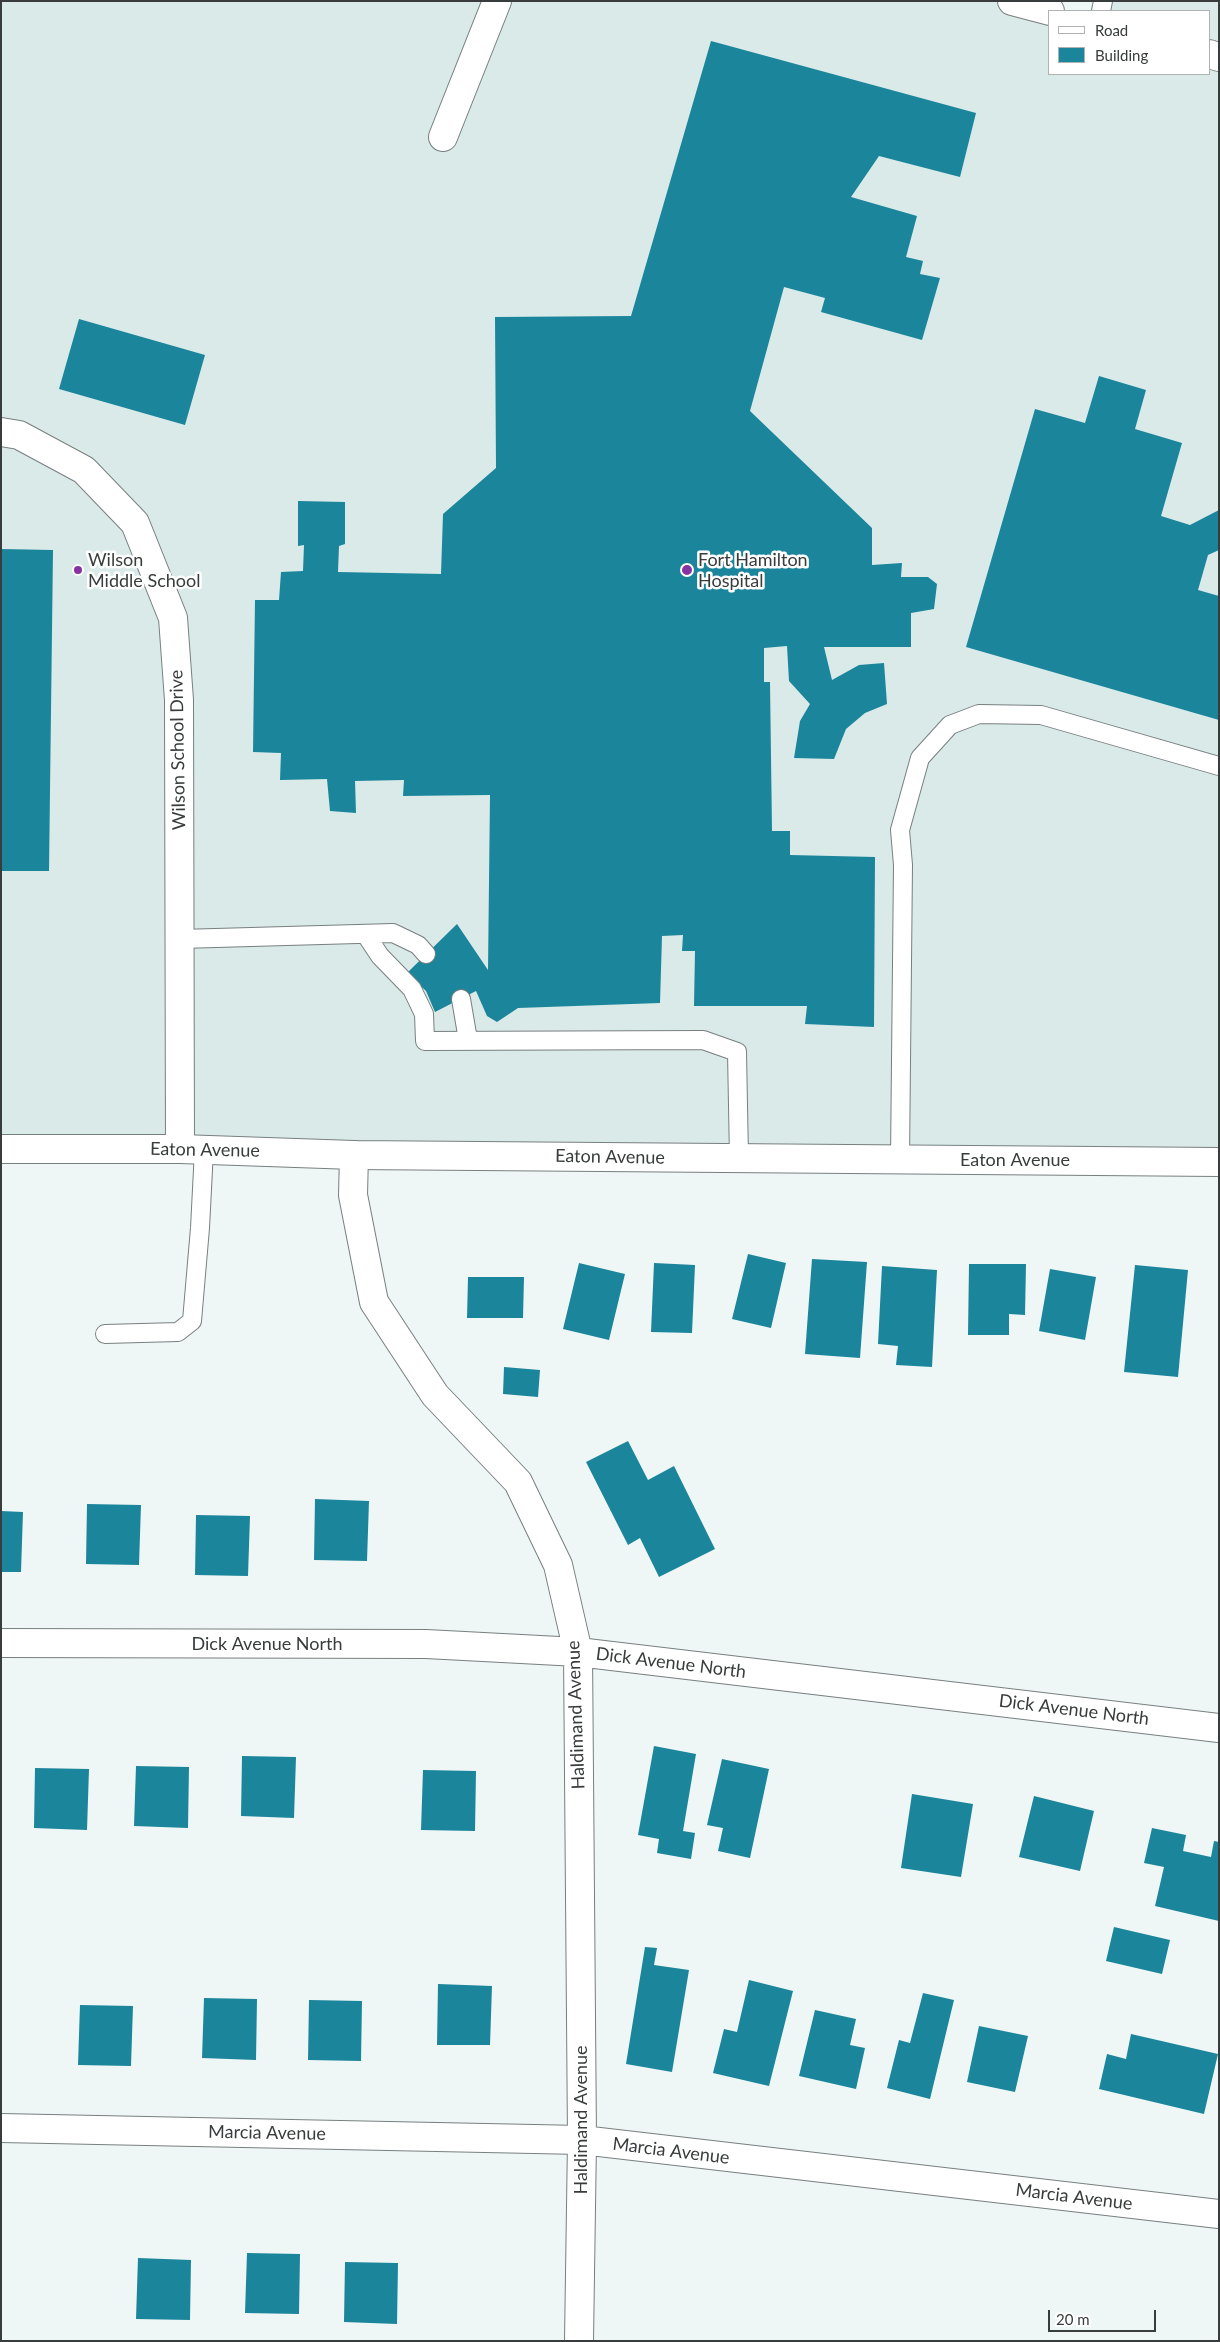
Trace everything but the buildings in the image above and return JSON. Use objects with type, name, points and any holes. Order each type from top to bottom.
[{"type":"street","points":[[443,137],[497,1]]},
{"type":"street","points":[[1012,1],[1048,10]]},
{"type":"street","name":"Wilson School Drive","points":[[1,432],[19,435],[84,470],[136,523],[174,618],[179,700],[180,939],[192,1149]]},
{"type":"street","name":"Eaton Avenue","points":[[1,1149],[192,1149],[354,1155],[1219,1162]]},
{"type":"street","name":"Haldimand Avenue","points":[[354,1155],[353,1195],[374,1302],[435,1396],[518,1482],[558,1565],[578,1652],[582,2140],[579,2341]]},
{"type":"street","name":"Dick Avenue North","points":[[1,1643],[426,1644],[578,1652],[1219,1728]]},
{"type":"street","name":"Marcia Avenue","points":[[1,2128],[582,2140],[1219,2214]]},
{"type":"lane","points":[[900,1159],[903,865],[900,830],[920,758],[950,725],[979,714],[1041,715],[1219,766]]},
{"type":"lane","points":[[180,939],[393,933],[418,945],[426,954]]},
{"type":"lane","points":[[366,935],[380,956],[412,988],[424,1014],[425,1041],[703,1040],[737,1052],[739,1158]]},
{"type":"lane","points":[[461,999],[468,1040]]},
{"type":"lane","points":[[105,1334],[178,1332],[192,1321],[192,1149]]},
{"type":"shaded area","name":"Fort Hamilton Hospital","points":[[1,1],[1012,1],[1048,11],[1048,75],[1210,75],[1210,10],[1091,10],[1094,1],[1219,1],[1219,1162],[1,1149]]},
{"type":"place","name":"Wilson Middle School","points":[[78,570]]},
{"type":"place","name":"Fort Hamilton Hospital","points":[[687,570]]}]
